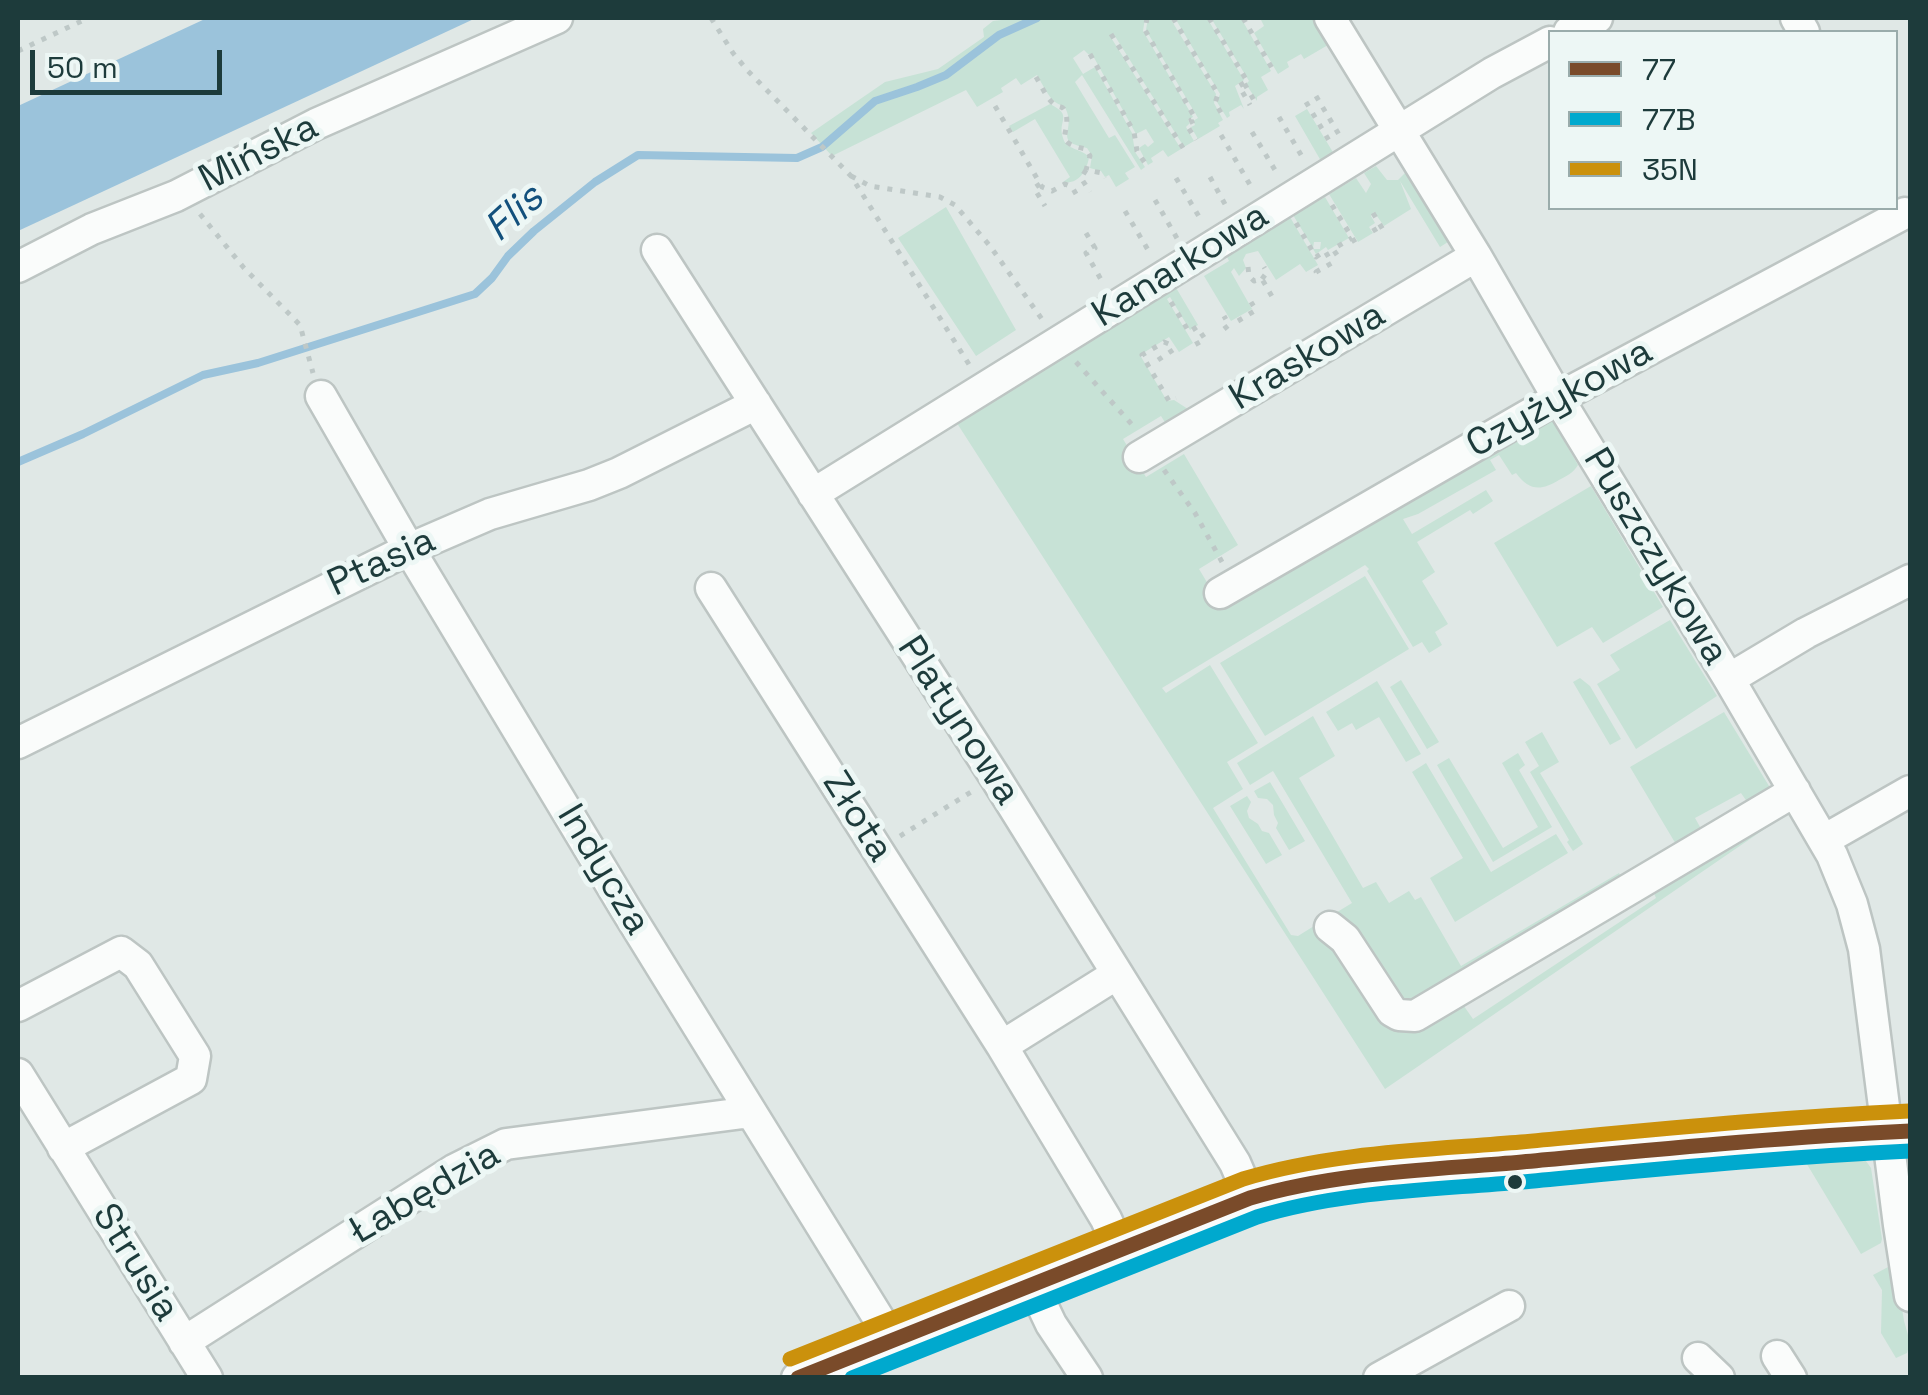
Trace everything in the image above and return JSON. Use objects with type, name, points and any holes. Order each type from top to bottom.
[{"type":"street","name":"Mińska","points":[[18,268],[316,124],[558,18]]},
{"type":"street","name":"Puszczykowa","points":[[1330,18],[1824,840],[1846,888],[1864,949],[1899,1132],[1909,1278]]},
{"type":"street","points":[[1573,30],[1598,18]]},
{"type":"street","name":"Kanarkowa","points":[[814,494],[1492,72],[1548,43]]},
{"type":"street","name":"Czyżykowa","points":[[1220,593],[1558,398],[1904,211]]},
{"type":"street","name":"Platynowa","points":[[657,250],[995,777],[1241,1174],[1250,1198]]},
{"type":"street","name":"Kraskowa","points":[[1139,458],[1476,256]]},
{"type":"street","name":"Indycza","points":[[321,396],[625,908],[892,1340]]},
{"type":"street","name":"Ptasia","points":[[18,743],[409,548],[490,514],[620,473],[756,404]]},
{"type":"street","points":[[1729,679],[1910,580]]},
{"type":"street","name":"Złota","points":[[711,588],[1002,1046],[1120,1250]]},
{"type":"street","points":[[1330,926],[1344,939],[1392,1012],[1415,1016],[1795,791]]},
{"type":"street","points":[[1824,840],[1910,791]]},
{"type":"street","points":[[18,1006],[121,952],[138,964],[194,1056],[191,1080],[64,1148]]},
{"type":"street","points":[[1002,1046],[1117,974]]},
{"type":"street","name":"Strusia","points":[[18,1074],[207,1378]]},
{"type":"street","name":"Łabędzia","points":[[184,1342],[454,1170],[506,1144],[751,1112]]},
{"type":"street","points":[[797,1378],[1250,1198],[1290,1186],[1383,1174],[1818,1135],[1899,1132]]},
{"type":"street","points":[[1032,1284],[1051,1324],[1087,1378]]},
{"type":"street","points":[[1379,1378],[1509,1306]]},
{"type":"path","points":[[18,51],[88,18]]},
{"type":"path","points":[[711,18],[741,62],[850,176],[984,388]]},
{"type":"path","points":[[1147,18],[1145,30],[1196,118],[1190,120],[1193,124],[1188,127],[1196,140]]},
{"type":"path","points":[[1172,18],[1218,94],[1215,103],[1225,120]]},
{"type":"path","points":[[1209,18],[1246,81],[1238,86],[1252,104]]},
{"type":"path","points":[[1243,18],[1272,70]]},
{"type":"path","points":[[1112,34],[1183,148]]},
{"type":"path","points":[[1091,54],[1136,131],[1139,150],[1148,166]]},
{"type":"path","points":[[1036,77],[1052,104],[1066,114],[1064,138],[1070,145],[1086,149],[1090,156],[1082,178],[1090,192]]},
{"type":"path","points":[[1316,96],[1347,150]]},
{"type":"path","points":[[1306,102],[1338,156]]},
{"type":"path","points":[[995,106],[1042,187],[1052,191],[1065,184],[1076,194]]},
{"type":"path","points":[[1279,116],[1311,171]]},
{"type":"path","points":[[1252,132],[1284,186]]},
{"type":"path","points":[[1220,135],[1260,201]]},
{"type":"path","points":[[1086,170],[1102,173],[1105,178]]},
{"type":"path","points":[[850,176],[870,186],[940,198],[954,205],[1018,282],[1058,342]]},
{"type":"path","points":[[1210,177],[1233,217]]},
{"type":"path","points":[[1176,178],[1208,232]]},
{"type":"path","points":[[1040,184],[1034,188],[1045,206]]},
{"type":"path","points":[[182,192],[244,268],[300,324],[306,355]]},
{"type":"path","points":[[1326,196],[1358,250]]},
{"type":"path","points":[[1154,200],[1182,247]]},
{"type":"path","points":[[1125,210],[1155,262]]},
{"type":"path","points":[[1373,214],[1385,233]]},
{"type":"path","points":[[1292,216],[1320,264]]},
{"type":"path","points":[[1376,232],[1373,227],[1378,223]]},
{"type":"path","points":[[1086,233],[1095,248],[1086,254],[1107,291]]},
{"type":"path","points":[[1336,255],[1333,249],[1352,238]]},
{"type":"path","points":[[1316,257],[1325,251],[1332,262],[1317,274]]},
{"type":"path","points":[[1248,267],[1254,281],[1267,272],[1264,267]]},
{"type":"path","points":[[1262,279],[1274,300]]},
{"type":"path","points":[[1168,298],[1189,332],[1197,327],[1204,339],[1193,345]]},
{"type":"path","points":[[1238,321],[1256,310],[1251,302]]},
{"type":"path","points":[[1224,316],[1230,325],[1224,329]]},
{"type":"path","points":[[1158,360],[1173,350],[1169,344],[1164,342],[1142,355],[1169,401],[1176,398]]},
{"type":"path","points":[[878,850],[995,777]]},
{"type":"green space","points":[[1145,18],[1143,31],[1193,117],[1186,127],[1194,141],[1184,147],[1113,33],[1110,36],[1181,149],[1168,157],[1163,150],[1148,165],[1139,148],[1154,142],[1146,129],[1136,134],[1092,54],[1084,50],[1073,58],[1083,74],[1095,67],[1132,133],[1135,152],[1145,167],[1141,170],[1082,75],[1075,82],[1109,138],[1115,135],[1135,167],[1125,173],[1129,179],[1116,187],[1109,175],[1105,177],[1101,171],[1090,168],[1092,156],[1087,148],[1068,139],[1066,109],[1050,97],[1037,75],[1021,85],[1016,78],[1001,88],[1003,92],[977,107],[966,90],[832,156],[811,133],[885,82],[938,69],[984,37],[983,29],[993,21]]},
{"type":"green space","points":[[1148,18],[1170,18],[1216,94],[1214,103],[1223,120],[1198,139],[1191,127],[1198,118],[1146,30]]},
{"type":"green space","points":[[1175,18],[1207,18],[1244,80],[1235,86],[1244,109],[1241,105],[1229,112],[1227,118],[1217,102],[1220,94]]},
{"type":"green space","points":[[1211,18],[1241,18],[1271,71],[1261,77],[1268,90],[1257,101],[1246,84],[1249,81]]},
{"type":"green space","points":[[1260,18],[1312,18],[1328,45],[1304,59],[1301,54],[1287,62],[1289,67],[1278,74],[1254,33],[1264,26]]},
{"type":"green space","points":[[1050,104],[1063,115],[1065,142],[1089,157],[1084,172],[1073,181],[1063,182],[1070,177],[1035,119],[1013,132],[1009,126]]},
{"type":"green space","points":[[1307,109],[1334,154],[1321,161],[1295,116]]},
{"type":"green space","points":[[1376,166],[1387,180],[1398,180],[1406,172],[1448,242],[1440,247],[1400,181],[1411,209],[1384,226],[1374,212],[1371,216],[1375,223],[1369,227],[1373,233],[1358,242],[1329,194],[1356,178],[1366,193],[1371,184],[1364,173]]},
{"type":"green space","points":[[1325,197],[1349,238],[1316,254],[1313,249],[1320,249],[1321,242],[1314,242],[1313,248],[1293,215]]},
{"type":"green space","points":[[946,207],[1016,330],[976,356],[898,238]]},
{"type":"green space","points":[[1290,217],[1318,265],[1306,272],[1300,264],[1276,280],[1258,251],[1246,254],[1246,268],[1239,276],[1234,268],[1231,272],[1252,309],[1231,321],[1204,276],[1229,261],[1226,255]]},
{"type":"green space","points":[[1175,286],[1198,325],[1190,330],[1170,297],[1167,299],[1193,343],[1179,352],[1169,337],[1140,355],[1167,401],[1174,400],[1191,411],[1168,427],[1161,416],[1123,439],[1146,477],[1184,454],[1238,545],[1199,569],[1223,609],[1550,416],[1578,465],[1553,484],[1536,487],[1516,473],[1512,475],[1499,455],[1490,460],[1496,470],[1403,519],[1412,534],[1486,490],[1493,501],[1417,542],[1435,572],[1422,581],[1448,624],[1435,632],[1442,645],[1429,653],[1422,642],[1413,647],[1365,565],[1162,688],[1166,693],[1210,665],[1258,743],[1227,762],[1243,789],[1213,808],[1291,935],[1298,936],[1322,921],[1383,1017],[1459,999],[1473,1019],[1656,898],[1653,891],[1777,810],[1785,815],[1385,1089],[953,417]]},
{"type":"green space","points":[[1591,486],[1663,607],[1603,643],[1592,627],[1557,647],[1494,543]]},
{"type":"green space","points":[[1365,576],[1409,649],[1265,736],[1220,663]]},
{"type":"green space","points":[[1670,620],[1717,696],[1636,749],[1597,684],[1620,670],[1610,655]]},
{"type":"green space","points":[[1580,678],[1590,686],[1621,739],[1610,745],[1573,682]]},
{"type":"green space","points":[[1401,680],[1439,742],[1427,749],[1390,687]]},
{"type":"green space","points":[[1377,681],[1421,754],[1406,762],[1379,717],[1356,730],[1352,723],[1338,731],[1326,712]]},
{"type":"green space","points":[[1724,712],[1769,786],[1770,798],[1750,806],[1741,793],[1695,818],[1704,834],[1680,851],[1630,767]]},
{"type":"green space","points":[[1313,716],[1335,756],[1299,778],[1363,888],[1376,882],[1389,903],[1409,891],[1415,900],[1421,897],[1461,966],[1619,873],[1621,877],[1406,1006],[1329,917],[1352,903],[1273,771],[1250,785],[1237,763]]},
{"type":"green space","points":[[1542,732],[1559,762],[1540,773],[1583,844],[1573,851],[1530,772],[1539,766],[1525,742]]},
{"type":"green space","points":[[1518,753],[1525,765],[1519,770],[1552,827],[1493,862],[1437,765],[1449,758],[1503,848],[1538,827],[1502,763]]},
{"type":"green space","points":[[1426,763],[1491,872],[1556,834],[1568,853],[1455,922],[1430,878],[1463,858],[1412,772]]},
{"type":"green space","points":[[1270,782],[1305,841],[1289,850],[1276,828],[1273,805],[1258,798],[1254,791]]},
{"type":"green space","points":[[1247,796],[1251,802],[1249,818],[1269,833],[1282,855],[1266,864],[1230,806]]},
{"type":"green space","points":[[1851,1153],[1863,1157],[1871,1168],[1882,1239],[1861,1254],[1802,1156]]},
{"type":"green space","points":[[1890,1266],[1896,1269],[1910,1342],[1907,1353],[1896,1358],[1881,1333],[1882,1290],[1873,1275]]},
{"type":"water","points":[[207,18],[476,18],[18,231],[18,106]]},
{"type":"waterway","name":"Flis","points":[[18,462],[203,375],[258,363],[475,294],[534,231],[595,182],[638,155],[797,158],[822,147],[875,101],[946,75],[999,35],[1037,18]]},
{"type":"transit line","name":"35N","points":[[790,1359],[1243,1179],[1277,1170],[1381,1153],[1909,1111]]},
{"type":"transit line","name":"77","points":[[798,1378],[1250,1198],[1283,1189],[1419,1170],[1910,1131]]},
{"type":"transit line","name":"77B","points":[[852,1378],[1257,1217],[1289,1208],[1388,1193],[1910,1151]]}]
